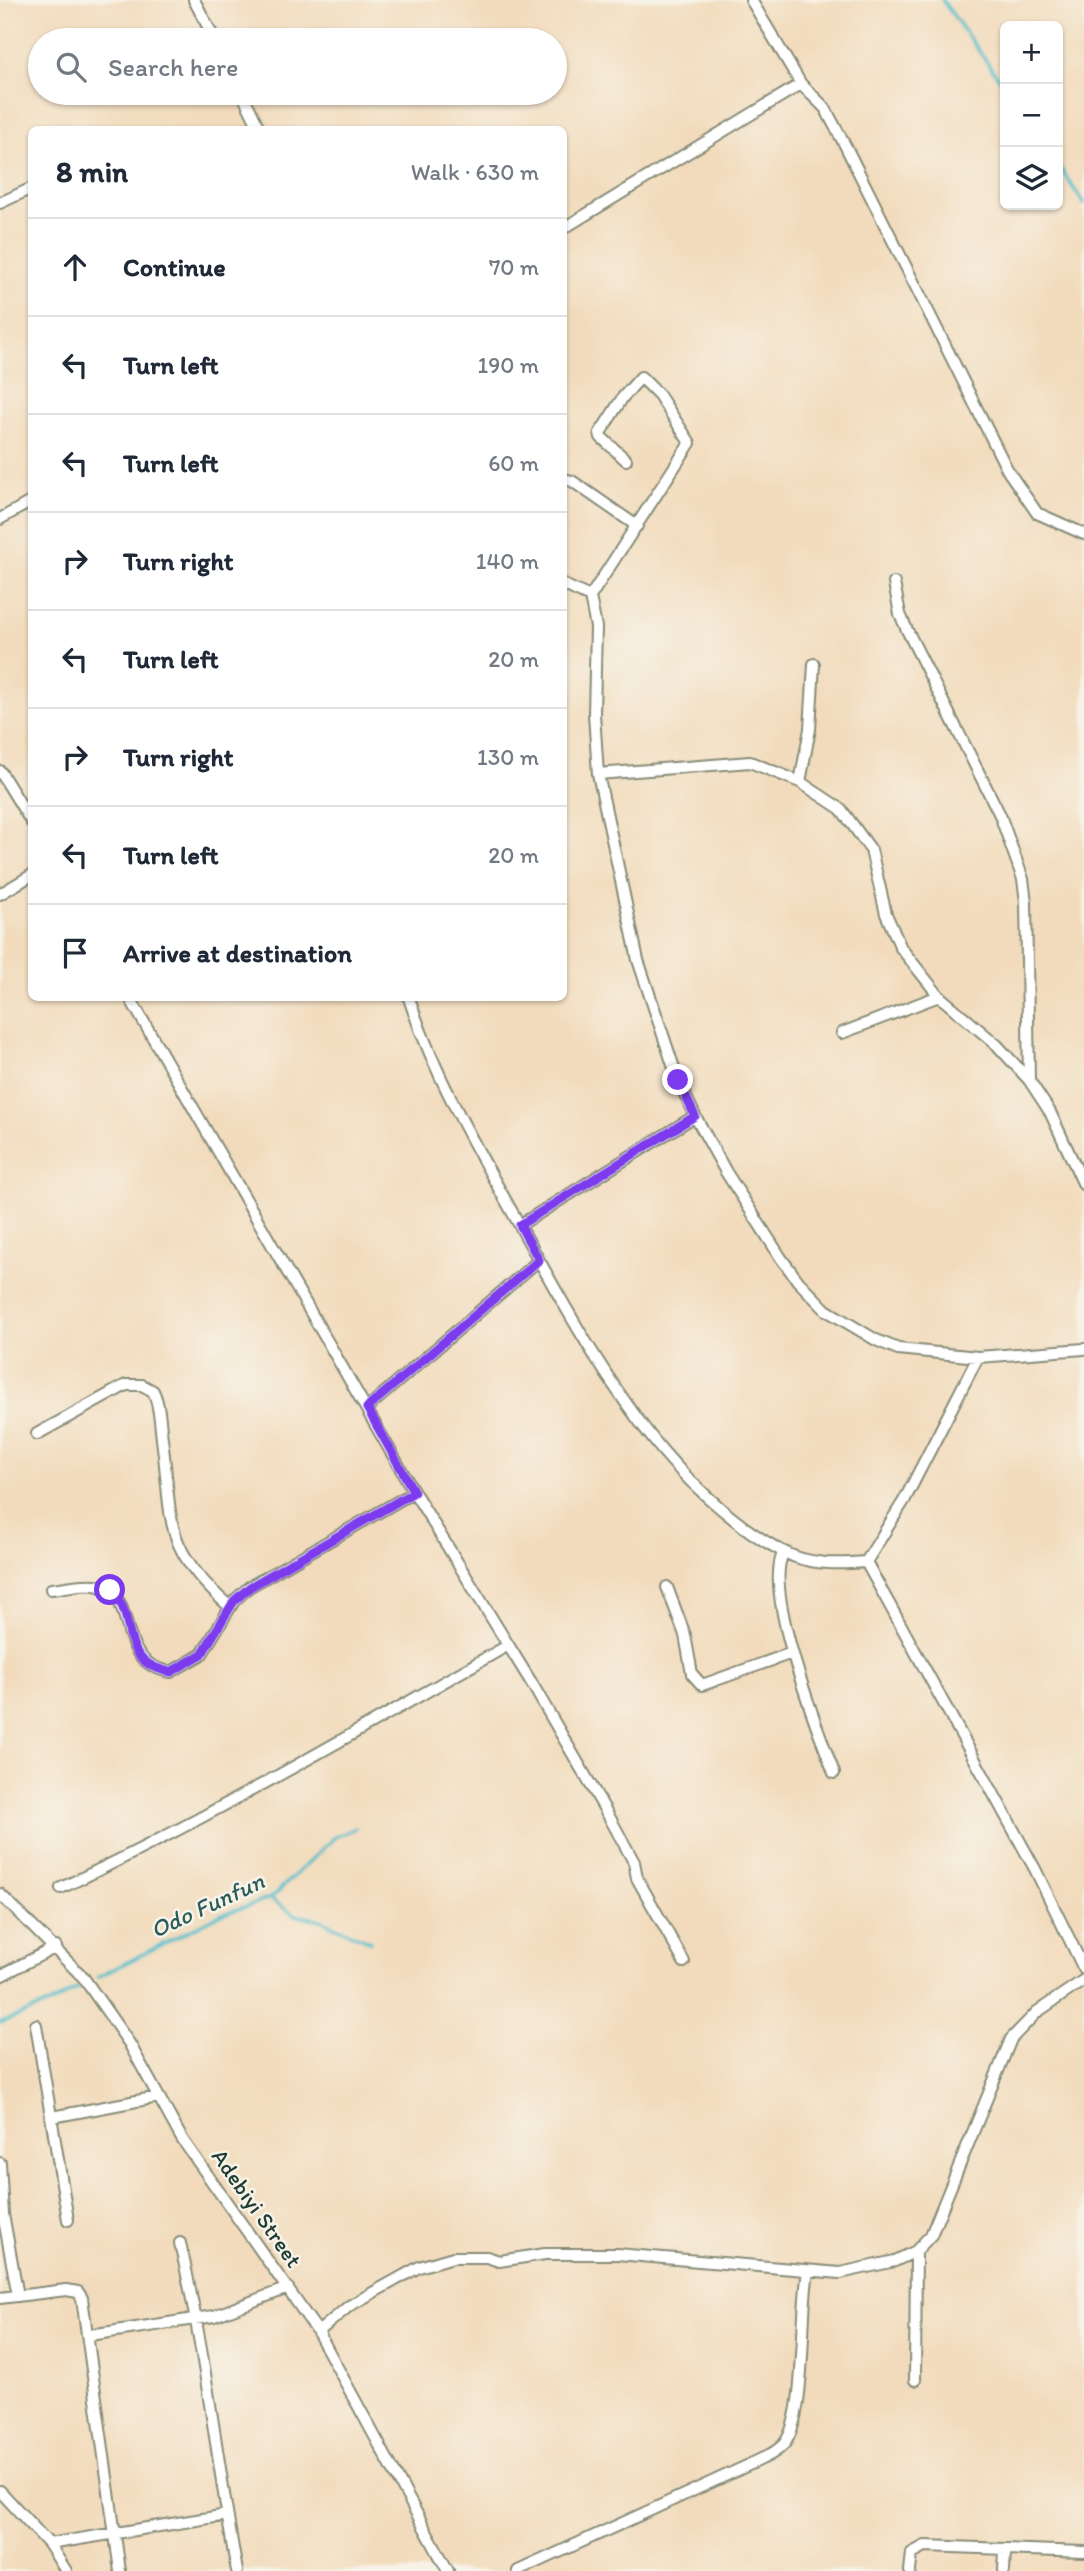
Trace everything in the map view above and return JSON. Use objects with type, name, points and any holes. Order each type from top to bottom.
[{"type":"street","points":[[194,0],[209,28]]},
{"type":"street","points":[[751,0],[801,85],[825,108],[1008,471],[1037,513],[1084,534]]},
{"type":"street","points":[[567,226],[801,85]]},
{"type":"street","points":[[248,105],[258,126]]},
{"type":"street","points":[[0,203],[28,190]]},
{"type":"street","points":[[626,460],[601,438],[600,433],[623,397],[640,377],[659,395],[690,443],[590,597],[596,627],[594,714],[598,774],[638,960],[678,1080],[695,1116],[726,1172],[798,1282],[826,1310],[876,1340],[898,1349],[978,1357],[1084,1349]]},
{"type":"street","points":[[567,480],[637,526]]},
{"type":"street","points":[[0,519],[28,503]]},
{"type":"street","points":[[894,583],[903,622],[1000,815],[1023,879],[1026,902],[1029,1080]]},
{"type":"street","points":[[567,586],[590,597]]},
{"type":"street","points":[[800,782],[810,729],[814,664]]},
{"type":"street","points":[[598,774],[750,762],[800,782],[841,809],[871,850],[892,930],[901,948],[939,996],[997,1045],[1029,1080],[1050,1112],[1084,1185]]},
{"type":"street","points":[[0,771],[28,816]]},
{"type":"street","points":[[0,894],[28,877]]},
{"type":"street","points":[[842,1033],[939,996]]},
{"type":"street","points":[[132,1001],[414,1492],[616,1829],[634,1862],[637,1878],[684,1962]]},
{"type":"street","points":[[410,1001],[441,1078],[539,1260],[625,1400],[662,1450],[719,1506],[784,1552],[809,1562],[866,1562]]},
{"type":"street","points":[[520,1225],[695,1116]]},
{"type":"street","points":[[367,1408],[539,1260]]},
{"type":"street","points":[[866,1562],[905,1499],[978,1357]]},
{"type":"street","points":[[37,1434],[126,1385],[142,1385],[153,1391],[163,1446],[172,1532],[197,1574],[230,1607]]},
{"type":"street","points":[[51,1590],[86,1584],[110,1590],[121,1602],[128,1634],[137,1654],[152,1667],[171,1672],[202,1654],[230,1607],[250,1587],[414,1492]]},
{"type":"street","points":[[784,1552],[777,1573],[792,1653],[834,1773]]},
{"type":"street","points":[[866,1562],[1035,1869],[1084,1969]]},
{"type":"street","points":[[667,1587],[685,1636],[692,1674],[702,1685],[792,1653]]},
{"type":"street","points":[[61,1888],[153,1844],[240,1797],[507,1646]]},
{"type":"street","name":"Adebiyi Street","points":[[0,1894],[56,1947],[83,1977],[123,2034],[182,2139],[318,2332],[447,2571]]},
{"type":"street","points":[[0,1976],[56,1947]]},
{"type":"street","points":[[318,2332],[349,2306],[419,2267],[453,2257],[487,2257],[499,2261],[565,2253],[617,2254],[808,2272],[857,2271],[895,2261],[916,2251],[931,2235],[1011,2039],[1037,2012],[1084,1980]]},
{"type":"street","points":[[36,2025],[68,2220]]},
{"type":"street","points":[[52,2117],[158,2097]]},
{"type":"street","points":[[0,2163],[1,2214],[18,2296]]},
{"type":"street","points":[[180,2243],[197,2318],[237,2571]]},
{"type":"street","points":[[915,2380],[916,2251]]},
{"type":"street","points":[[519,2571],[774,2453],[785,2443],[798,2404],[808,2272]]},
{"type":"street","points":[[90,2336],[214,2316],[288,2288]]},
{"type":"street","points":[[0,2298],[78,2292],[84,2304],[120,2571]]},
{"type":"street","points":[[0,2491],[49,2544],[66,2571]]},
{"type":"street","points":[[49,2544],[227,2515]]},
{"type":"street","points":[[910,2571],[912,2553],[925,2546],[1084,2552]]},
{"type":"street","points":[[1004,2571],[1005,2550]]},
{"type":"waterway","points":[[942,0],[1003,84]]},
{"type":"waterway","points":[[1063,172],[1084,204]]},
{"type":"waterway","name":"Odo Funfun","points":[[98,1977],[220,1915],[271,1898],[335,1837],[356,1828]]},
{"type":"waterway","points":[[271,1899],[295,1915],[318,1919],[371,1942]]},
{"type":"waterway","name":"Odo Funfun","points":[[0,2023],[54,2002],[78,1988]]},
{"type":"route","points":[[110,1590],[121,1602],[128,1634],[137,1654],[152,1667],[171,1672],[202,1654],[234,1601],[250,1587],[414,1492],[367,1408],[539,1260],[520,1225],[695,1116],[678,1080]]}]
